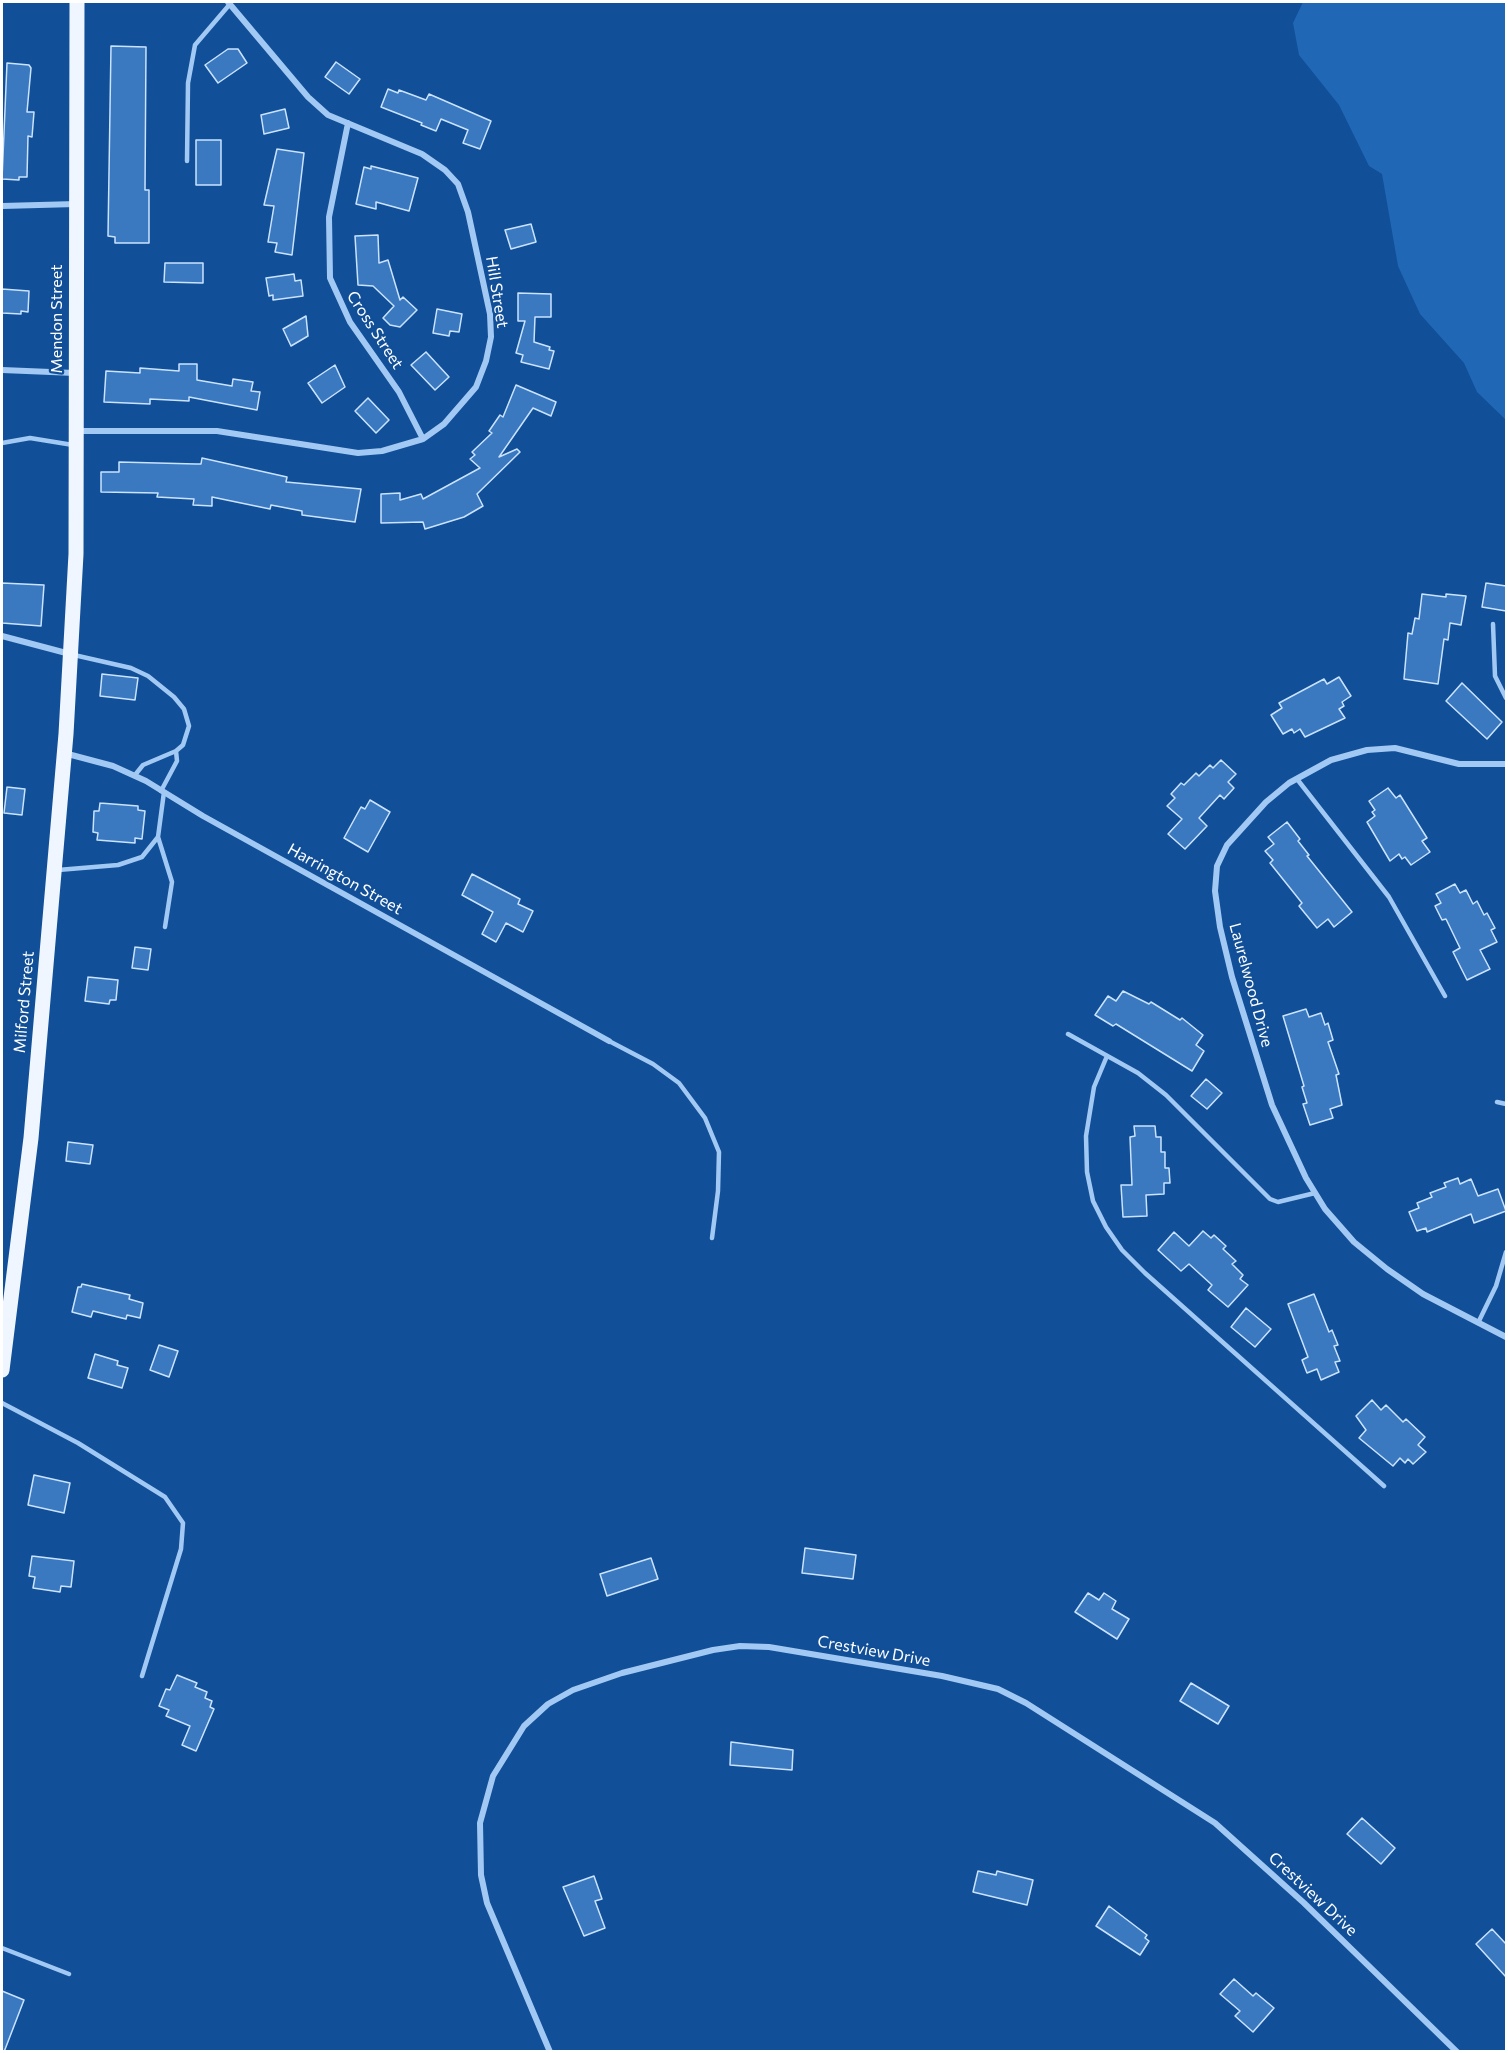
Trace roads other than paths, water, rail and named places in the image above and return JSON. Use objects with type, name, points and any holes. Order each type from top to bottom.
[{"type":"main road","name":"Mendon Street","points":[[72,637],[76,554],[77,2]]},
{"type":"main road","name":"Milford Street","points":[[2,1370],[30,1150],[72,637]]},
{"type":"street","name":"Hill Street","points":[[75,438],[218,431],[358,453],[406,446],[423,439],[459,409],[476,387],[486,361],[491,337],[490,315],[473,233],[458,184],[445,170],[422,154],[328,115],[308,97],[229,3]]},
{"type":"street","name":"Cross Street","points":[[348,123],[329,217],[330,278],[350,322],[399,392],[423,439]]},
{"type":"street","points":[[2,206],[76,204]]},
{"type":"street","points":[[2,370],[75,373]]},
{"type":"street","points":[[2,636],[70,654]]},
{"type":"street","name":"Laurelwood Drive","points":[[1506,764],[1459,764],[1395,748],[1367,750],[1331,760],[1297,779],[1266,802],[1227,845],[1217,866],[1215,891],[1220,927],[1232,977],[1272,1105],[1325,1209],[1354,1242],[1387,1269],[1423,1294],[1506,1336]]},
{"type":"street","name":"Harrington Street","points":[[64,753],[113,766],[135,776],[609,1041]]},
{"type":"street","name":"Crestview Drive","points":[[550,2052],[496,1924],[481,1875],[480,1823],[493,1776],[524,1726],[548,1704],[565,1695],[622,1673],[713,1650],[740,1646],[769,1647],[942,1676],[998,1689],[1026,1703],[1215,1823],[1304,1903],[1456,2052]]},
{"type":"lane","points":[[187,161],[188,83],[195,45],[229,3]]},
{"type":"lane","points":[[2,443],[30,438],[75,438]]},
{"type":"lane","points":[[1493,624],[1495,676],[1506,698]]},
{"type":"lane","points":[[70,654],[131,668],[148,676],[174,696],[184,709],[189,726],[183,745],[176,751],[143,765],[135,776]]},
{"type":"lane","points":[[165,927],[172,882],[158,837],[163,792],[177,761],[176,751]]},
{"type":"lane","points":[[1297,779],[1389,897],[1445,996]]},
{"type":"lane","points":[[54,870],[118,865],[142,857],[158,837]]},
{"type":"lane","points":[[1068,1034],[1138,1073],[1166,1095],[1269,1199],[1278,1202],[1315,1193]]},
{"type":"lane","points":[[609,1041],[653,1064],[679,1083],[705,1118],[719,1152],[718,1191],[712,1238]]},
{"type":"lane","points":[[1107,1056],[1094,1087],[1086,1137],[1087,1172],[1093,1201],[1106,1227],[1122,1250],[1145,1273],[1384,1486]]},
{"type":"lane","points":[[1497,1102],[1506,1104]]},
{"type":"lane","points":[[1478,1323],[1496,1286],[1506,1252]]},
{"type":"lane","points":[[2,1403],[78,1443],[165,1497],[183,1523],[181,1549],[142,1676]]},
{"type":"lane","points":[[2,1948],[69,1974]]}]
